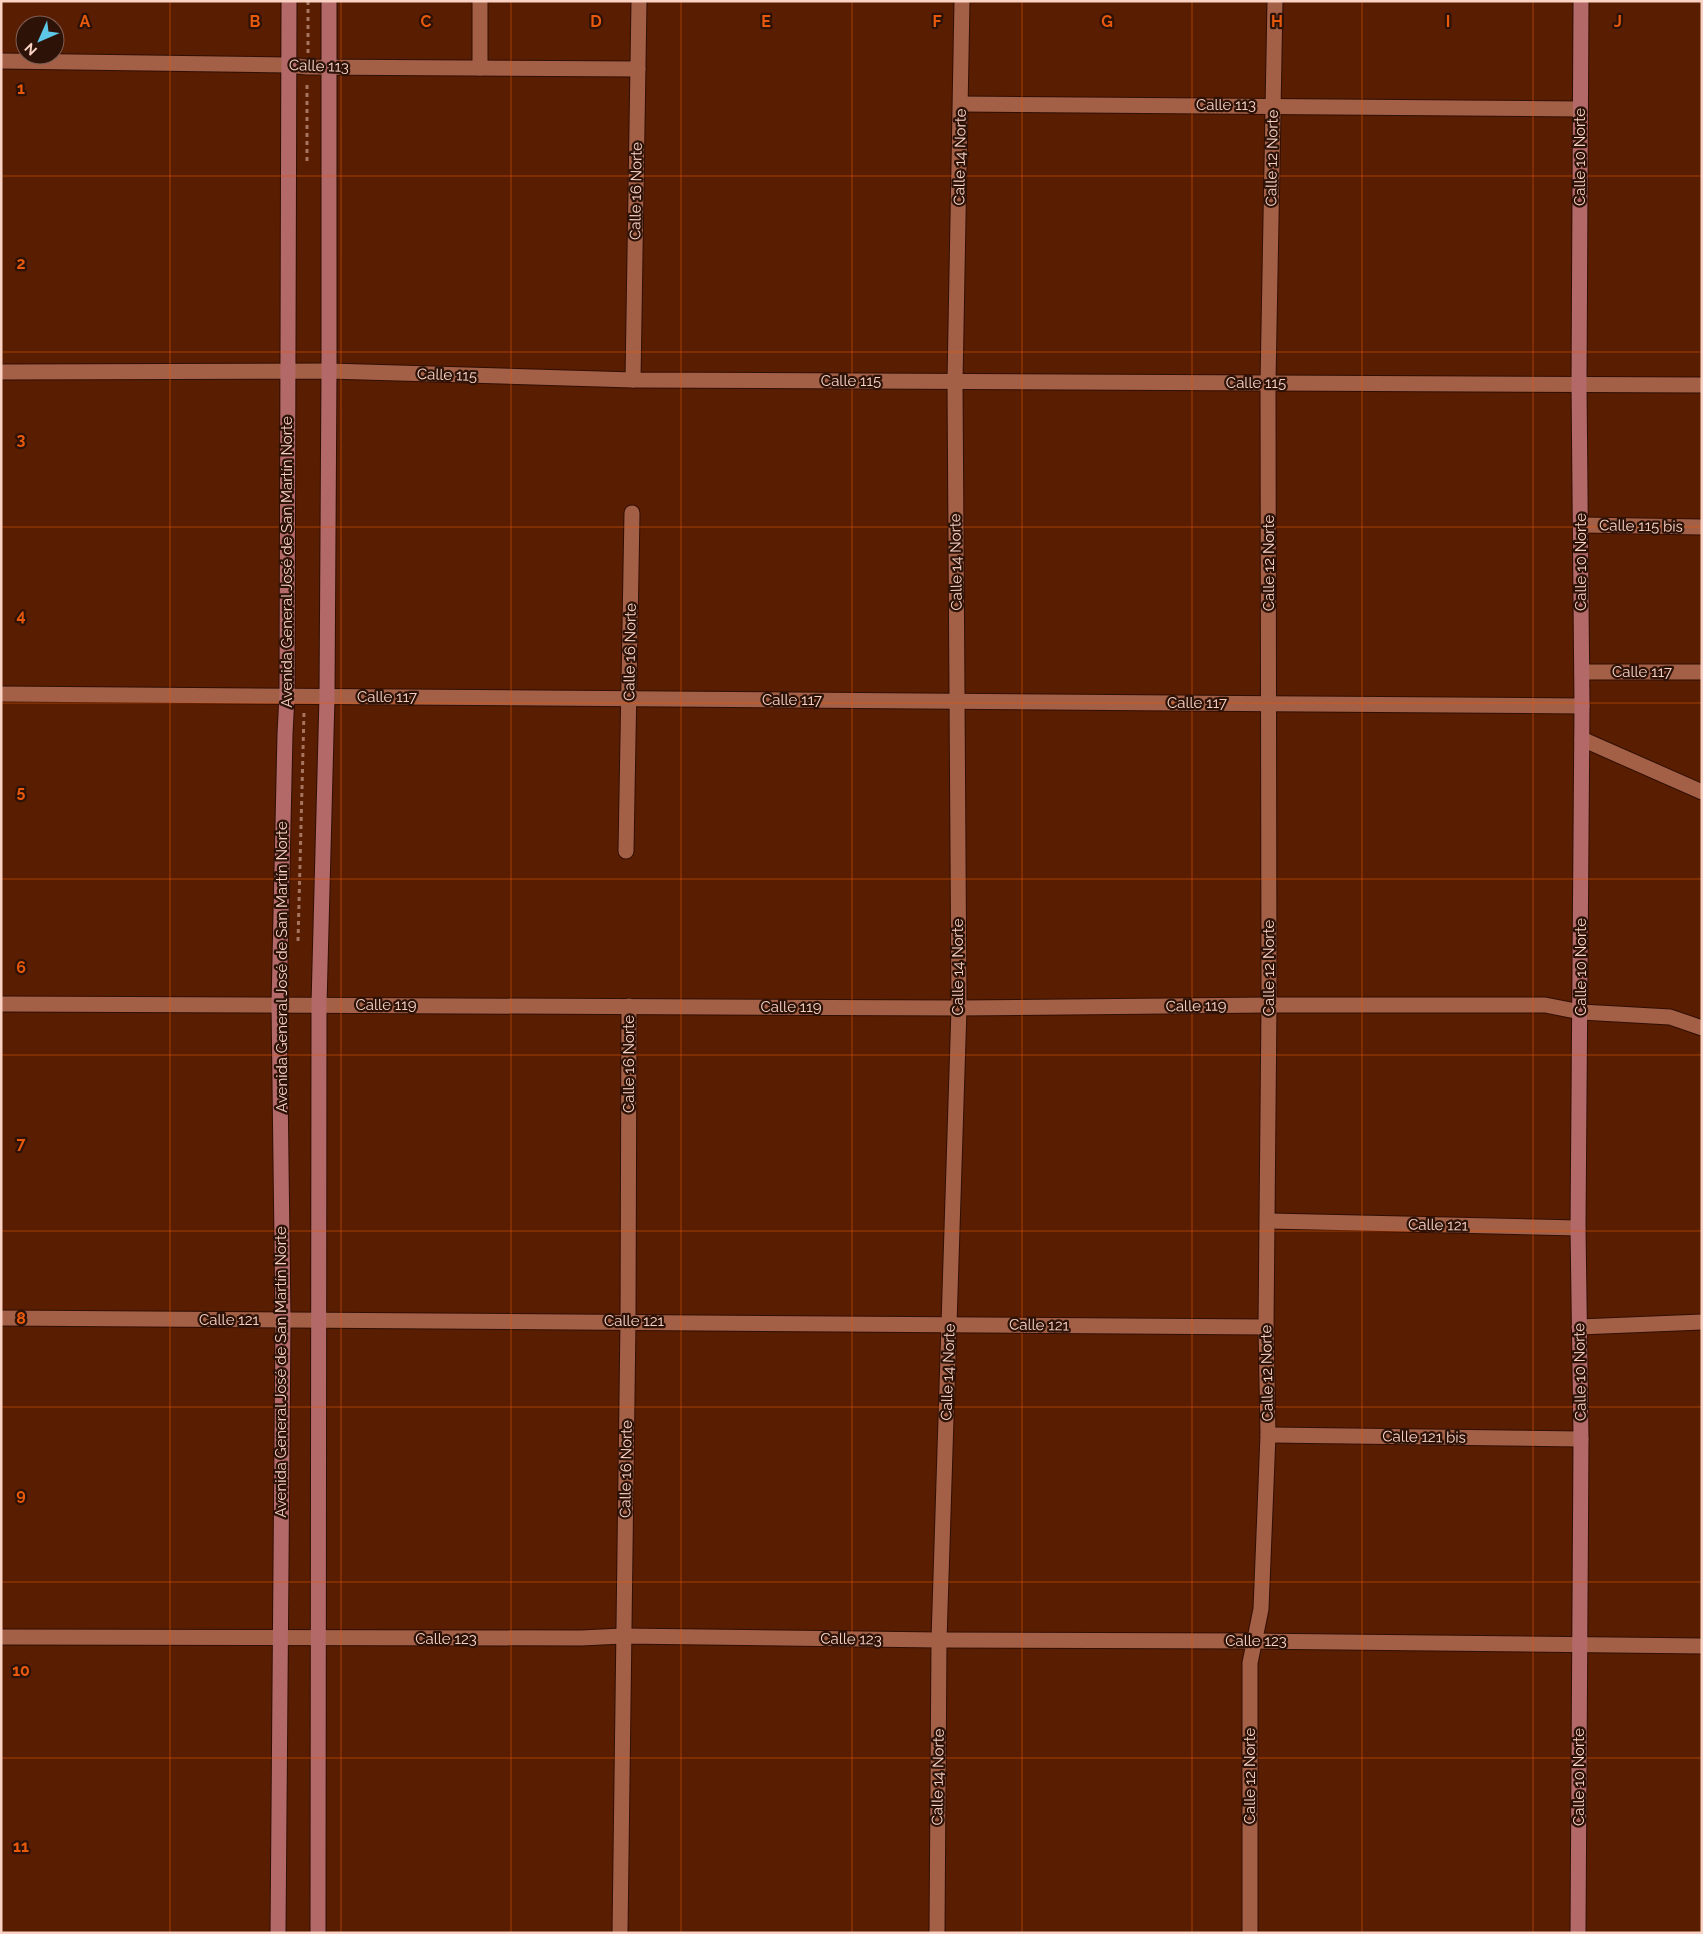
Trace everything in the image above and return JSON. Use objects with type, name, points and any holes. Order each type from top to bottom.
[{"type":"main road","name":"Avenida General José de San Martín Norte","points":[[278,1933],[283,1320],[279,1004],[284,734],[287,695],[289,1]]},
{"type":"main road","points":[[318,1933],[320,1639],[319,1005],[328,696],[328,1]]},
{"type":"main road","name":"Calle 10 Norte","points":[[1578,1933],[1581,1439],[1578,1228],[1582,739],[1579,384],[1581,1]]},
{"type":"street","points":[[480,1],[480,68]]},
{"type":"street","name":"Calle 16 Norte","points":[[633,380],[639,1]]},
{"type":"street","name":"Calle 14 Norte","points":[[936,1933],[939,1640],[959,1008],[954,382],[962,1]]},
{"type":"street","name":"Calle 12 Norte","points":[[1250,1933],[1250,1663],[1261,1609],[1268,1435],[1266,1327],[1269,1005],[1268,383],[1275,1]]},
{"type":"street","name":"Calle 113","points":[[1,61],[288,65],[308,67],[638,69]]},
{"type":"street","name":"Calle 113","points":[[961,104],[1580,108]]},
{"type":"street","name":"Calle 115","points":[[1,372],[329,371],[633,380],[1702,385]]},
{"type":"street","name":"Calle 16 Norte","points":[[626,851],[632,512]]},
{"type":"street","name":"Calle 115 bis","points":[[1581,525],[1702,527]]},
{"type":"street","name":"Calle 117","points":[[1582,672],[1702,672]]},
{"type":"street","name":"Calle 117","points":[[1,694],[1582,706]]},
{"type":"street","points":[[1582,739],[1702,792]]},
{"type":"street","name":"Calle 119","points":[[1,1004],[959,1008],[1545,1005],[1581,1012],[1670,1017],[1702,1028]]},
{"type":"street","name":"Calle 16 Norte","points":[[620,1933],[628,1321],[629,1006]]},
{"type":"street","name":"Calle 121","points":[[1268,1221],[1578,1228]]},
{"type":"street","name":"Calle 121","points":[[1,1318],[1266,1327]]},
{"type":"street","points":[[1579,1328],[1702,1322]]},
{"type":"street","name":"Calle 121 bis","points":[[1268,1435],[1581,1439]]},
{"type":"street","name":"Calle 123","points":[[1,1638],[279,1639],[294,1637],[320,1639],[581,1638],[623,1636],[1702,1646]]},
{"type":"path","points":[[306,166],[308,1]]},
{"type":"path","points":[[298,945],[305,695]]}]
